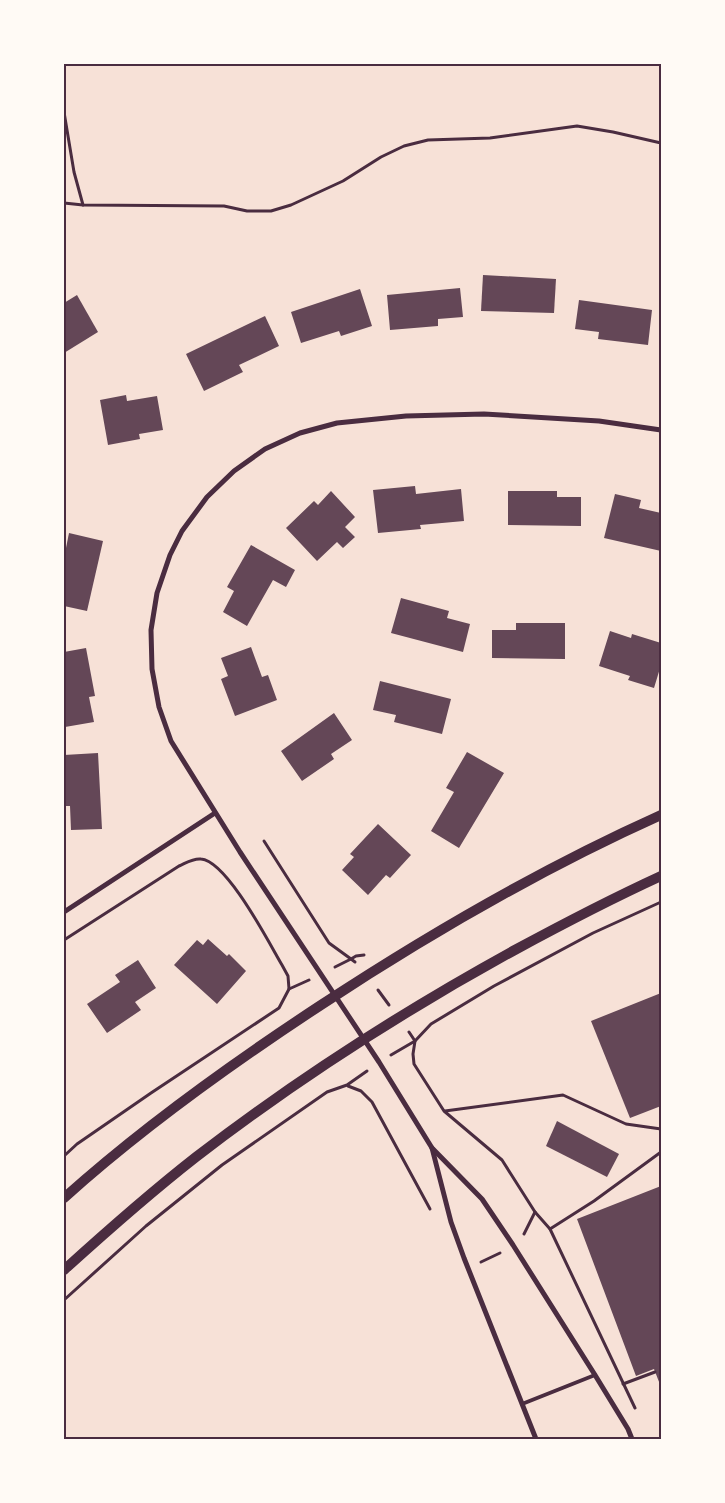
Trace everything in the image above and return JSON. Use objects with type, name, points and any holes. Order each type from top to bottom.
[{"type":"main road","points":[[64,1198],[159,1119],[252,1050],[367,974],[474,911],[562,863],[661,815]]},
{"type":"main road","points":[[64,1270],[122,1218],[196,1157],[363,1039],[457,982],[531,941],[661,876]]},
{"type":"street","points":[[632,1439],[628,1429],[595,1375],[482,1199],[432,1148],[215,813],[171,741],[159,707],[152,669],[152,630],[157,593],[170,555],[182,531],[207,497],[234,471],[265,449],[300,433],[338,423],[406,416],[517,415],[599,421],[661,430]]},
{"type":"street","points":[[64,912],[215,813]]},
{"type":"street","points":[[432,1148],[451,1222],[536,1439]]},
{"type":"lane","points":[[522,1404],[595,1375]]},
{"type":"path","points":[[64,112],[74,172],[83,205]]},
{"type":"path","points":[[64,204],[224,206],[247,211],[271,211],[311,197],[404,146],[428,140],[490,138],[577,126],[661,143]]},
{"type":"path","points":[[264,841],[329,943],[351,959],[370,952]]},
{"type":"path","points":[[64,940],[179,866],[190,860],[201,859],[210,862],[230,880],[288,976],[289,989],[279,1008],[151,1093],[77,1144],[64,1156]]},
{"type":"path","points":[[637,1413],[550,1229],[535,1212],[502,1160],[444,1111],[414,1064],[413,1054],[415,1041],[431,1024],[494,986],[593,933],[661,902]]},
{"type":"path","points":[[289,989],[321,975]]},
{"type":"path","points":[[64,1300],[146,1226],[222,1165],[327,1092],[347,1085],[361,1090],[372,1102],[430,1209]]},
{"type":"path","points":[[444,1111],[563,1095],[626,1124],[661,1129]]},
{"type":"path","points":[[550,1229],[594,1201],[661,1152]]},
{"type":"path","points":[[481,1262],[500,1253]]},
{"type":"path","points":[[623,1384],[655,1372]]},
{"type":"building","points":[[483,275],[556,279],[554,313],[481,311]]},
{"type":"building","points":[[460,288],[463,317],[438,319],[438,326],[390,330],[387,295]]},
{"type":"building","points":[[360,289],[372,326],[341,336],[339,331],[301,343],[291,312]]},
{"type":"building","points":[[77,295],[98,332],[64,353],[64,303]]},
{"type":"building","points":[[579,300],[652,310],[648,345],[598,339],[599,332],[575,329]]},
{"type":"building","points":[[265,316],[279,346],[239,365],[243,372],[204,391],[186,354]]},
{"type":"building","points":[[126,395],[127,401],[157,396],[163,430],[139,434],[140,439],[108,445],[100,400]]},
{"type":"building","points":[[415,486],[416,494],[461,489],[464,521],[420,525],[421,529],[378,533],[373,490]]},
{"type":"building","points":[[331,491],[355,517],[345,527],[355,537],[343,548],[337,542],[317,561],[286,528],[314,501],[318,505]]},
{"type":"building","points":[[508,491],[557,491],[557,497],[581,497],[581,526],[508,525]]},
{"type":"building","points":[[615,494],[641,500],[639,508],[661,513],[661,551],[604,538]]},
{"type":"building","points":[[69,533],[103,541],[87,611],[64,606],[64,558]]},
{"type":"building","points":[[251,545],[295,570],[286,587],[273,580],[247,626],[223,612],[234,591],[227,587]]},
{"type":"building","points":[[401,598],[449,611],[447,618],[470,624],[463,652],[391,633]]},
{"type":"building","points":[[516,623],[565,623],[565,659],[492,658],[492,630],[516,630]]},
{"type":"building","points":[[610,631],[631,638],[632,634],[661,643],[661,665],[654,688],[628,680],[630,676],[599,666]]},
{"type":"building","points":[[251,647],[262,677],[268,675],[277,700],[235,716],[221,679],[228,676],[221,658]]},
{"type":"building","points":[[86,648],[95,696],[89,697],[94,722],[65,727],[64,652]]},
{"type":"building","points":[[380,681],[451,699],[442,734],[394,722],[396,715],[373,710]]},
{"type":"building","points":[[334,713],[352,740],[331,754],[334,759],[302,781],[281,751]]},
{"type":"building","points":[[467,752],[504,773],[459,848],[431,831],[454,792],[446,788]]},
{"type":"building","points":[[98,753],[102,829],[71,830],[70,806],[64,806],[64,755]]},
{"type":"building","points":[[378,824],[411,855],[390,878],[386,875],[368,895],[342,870],[354,857],[350,854]]},
{"type":"building","points":[[208,939],[227,956],[229,954],[246,971],[217,1004],[174,965],[197,940],[203,945]]},
{"type":"building","points":[[138,960],[156,988],[135,1002],[141,1010],[107,1033],[87,1004],[120,982],[115,975]]},
{"type":"building","points":[[661,993],[661,1106],[630,1118],[591,1021]]},
{"type":"building","points":[[557,1121],[619,1154],[607,1177],[546,1146]]},
{"type":"building","points":[[661,1186],[661,1387],[654,1369],[636,1376],[577,1219]]}]
